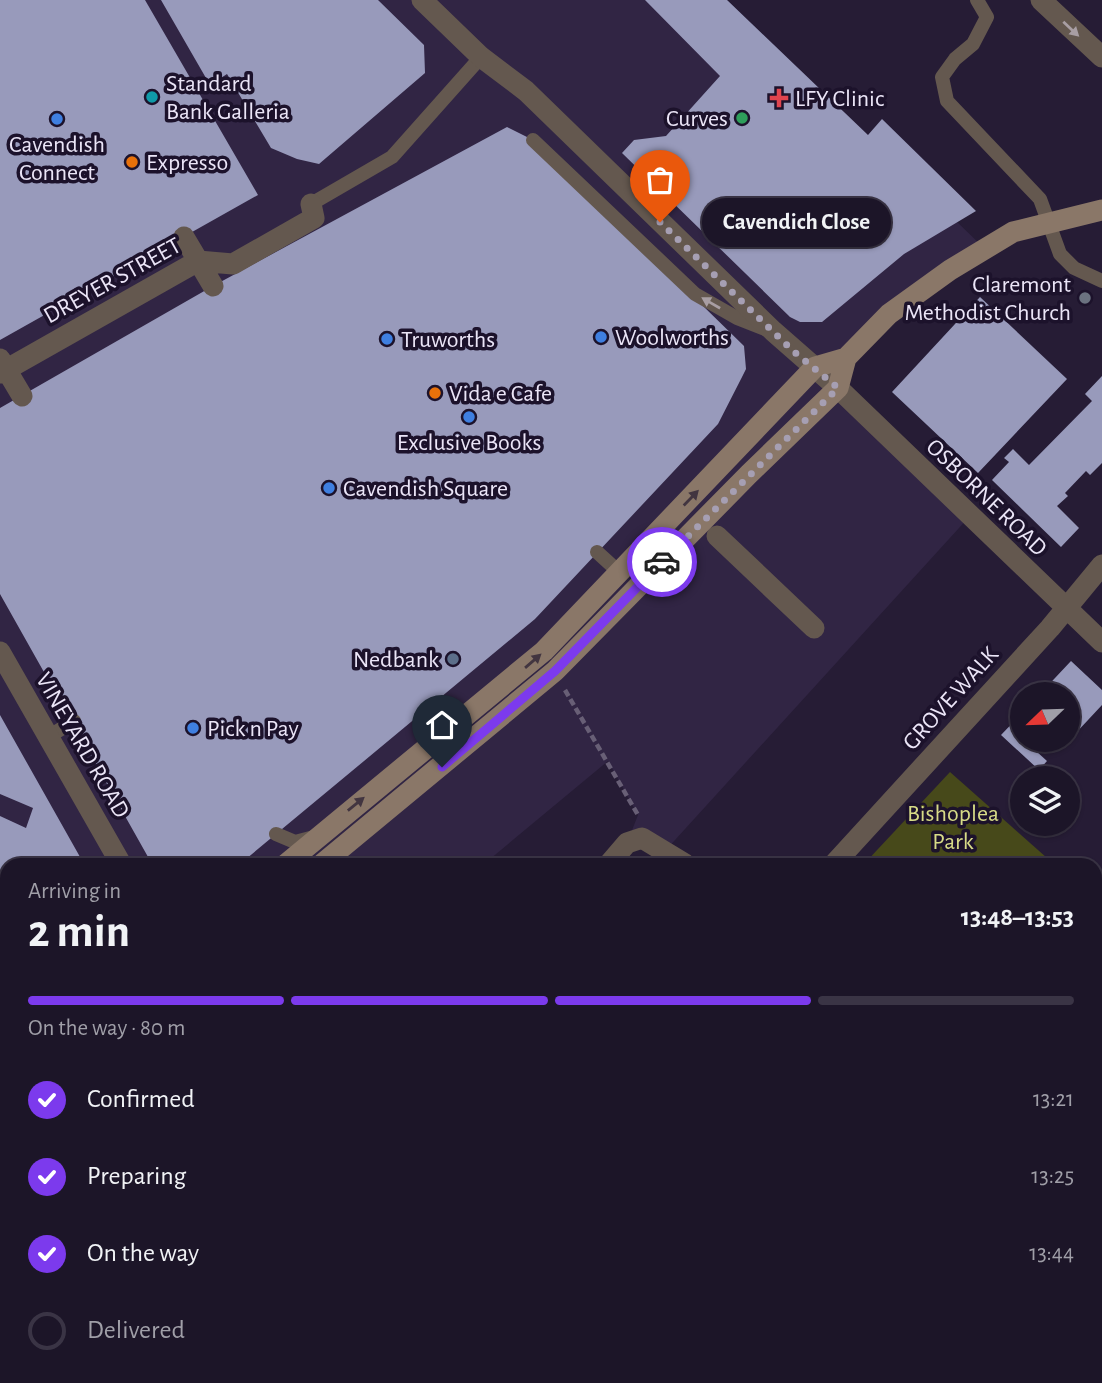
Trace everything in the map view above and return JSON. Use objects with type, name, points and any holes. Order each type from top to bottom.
[{"type":"street","points":[[1041,0],[1102,57]]},
{"type":"street","name":"OSBORNE ROAD","points":[[426,1],[481,57],[526,91],[773,331],[838,388],[1102,642]]},
{"type":"street","name":"DREYER STREET","points":[[2,367],[198,261],[233,264],[314,218],[311,204]]},
{"type":"street","points":[[293,858],[544,651],[815,368],[846,358],[889,314],[994,242],[1013,232],[1048,221],[1102,209]]},
{"type":"street","points":[[184,237],[213,286]]},
{"type":"street","points":[[329,858],[555,671],[748,474],[838,388],[846,358]]},
{"type":"street","points":[[2,367],[22,396]]},
{"type":"street","points":[[717,536],[814,628]]},
{"type":"street","name":"GROVE WALK","points":[[839,858],[1102,565]]},
{"type":"street","name":"VINEYARD ROAD","points":[[0,652],[118,858]]},
{"type":"street","points":[[614,858],[634,839],[649,840],[676,858]]},
{"type":"lane","points":[[977,0],[987,17],[974,44],[956,59],[942,77],[947,101],[1022,176],[1040,199],[1060,254],[1073,268],[1102,281]]},
{"type":"lane","points":[[311,204],[392,157],[481,57]]},
{"type":"lane","points":[[533,140],[695,294],[737,318],[773,331]]},
{"type":"lane","points":[[597,552],[620,573]]},
{"type":"lane","points":[[48,737],[74,721]]},
{"type":"lane","points":[[276,834],[295,842],[319,834]]},
{"type":"path","points":[[565,690],[638,815]]},
{"type":"shaded area","points":[[0,0],[727,0],[984,248],[889,314],[838,388],[969,517],[665,851],[627,843],[638,815],[608,761],[491,858],[0,858]]},
{"type":"green space","name":"Bishoplea Park","points":[[950,772],[1010,825],[1010,836],[1022,836],[1047,858],[870,858]]},
{"type":"building","name":"Cavendish Connect","points":[[0,0],[145,0],[258,195],[0,340]]},
{"type":"building","points":[[161,0],[378,0],[424,45],[425,73],[319,164],[297,159],[271,148],[227,74],[210,85]]},
{"type":"building","points":[[645,0],[727,0],[868,135],[882,119],[976,211],[904,254],[822,322],[800,322],[790,317],[622,153],[634,140],[666,136],[720,76]]},
{"type":"building","name":"Cavendish Square","points":[[507,127],[533,140],[744,346],[746,369],[718,424],[535,619],[247,858],[149,858],[0,594],[0,408],[213,286]]},
{"type":"building","points":[[980,297],[1067,379],[978,473],[892,392]]},
{"type":"building","points":[[1102,376],[1102,463],[1090,475],[1086,471],[1065,493],[1068,496],[1057,506],[1079,528],[1061,547],[992,480],[1009,462],[1004,458],[1013,449],[1029,465],[1092,401],[1085,394]]},
{"type":"building","points":[[1071,661],[1102,690],[1102,705],[1080,729],[1080,682],[1051,682]]},
{"type":"building","points":[[0,715],[81,858],[0,858],[0,816],[26,828],[33,808],[0,794]]},
{"type":"building","points":[[1010,726],[1010,743],[1001,735]]},
{"type":"building","points":[[1019,752],[1037,752],[1047,761],[1043,766],[1035,766]]},
{"type":"way so far","points":[[660,222],[793,351],[838,388],[802,426],[748,474],[662,562]]},
{"type":"place","name":"Standard Bank Galleria","points":[[152,97]]},
{"type":"place","name":"LFY Clinic","points":[[779,98]]},
{"type":"place","name":"Curves","points":[[742,118]]},
{"type":"place","name":"Cavendish Connect","points":[[57,119]]},
{"type":"place","name":"Expresso","points":[[132,162]]},
{"type":"place","name":"Cavendich Close","points":[[660,222]]},
{"type":"place","name":"Claremont Methodist Church","points":[[1085,298]]},
{"type":"place","name":"Woolworths","points":[[601,337]]},
{"type":"place","name":"Truworths","points":[[387,339]]},
{"type":"place","name":"Vida e Cafe","points":[[435,393]]},
{"type":"place","name":"Exclusive Books","points":[[469,417]]},
{"type":"place","name":"Cavendish Square","points":[[329,488]]},
{"type":"place","name":"Nedbank","points":[[453,659]]},
{"type":"place","name":"Pick n Pay","points":[[193,728]]},
{"type":"route","points":[[442,767],[555,671],[662,562]]}]
